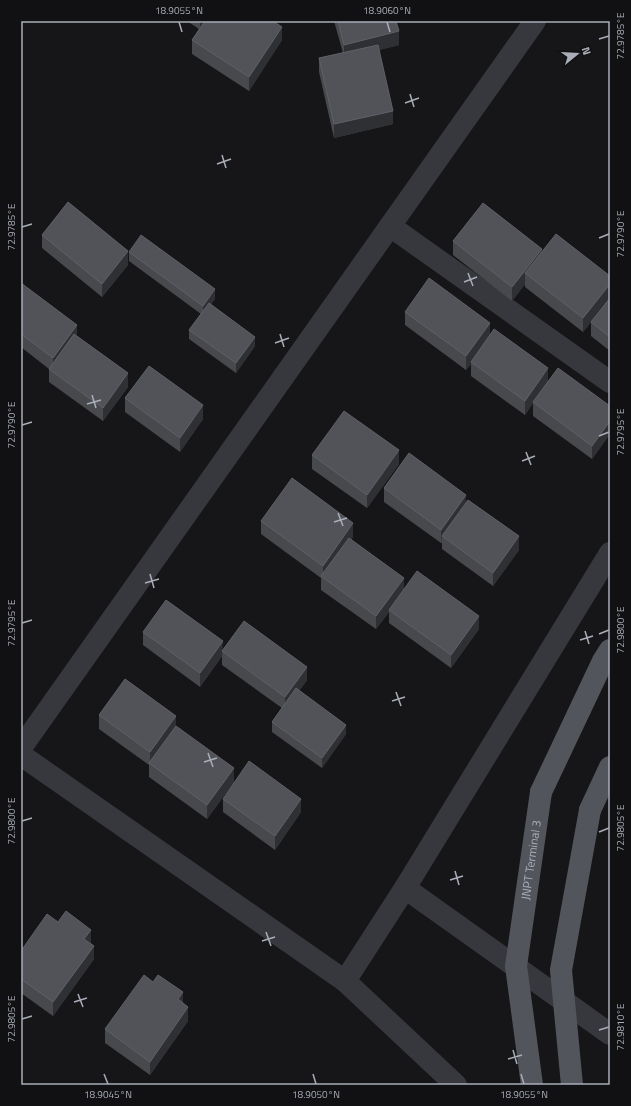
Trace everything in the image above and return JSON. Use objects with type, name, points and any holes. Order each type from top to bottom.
[{"type":"main road","name":"JNPT Terminal 3","points":[[532,1085],[516,966],[541,792],[603,661],[610,650]]},
{"type":"main road","points":[[572,1085],[561,970],[590,810],[610,767]]},
{"type":"street","points":[[21,748],[536,21]]},
{"type":"street","points":[[390,226],[610,382]]},
{"type":"street","points":[[345,981],[405,888],[610,553]]},
{"type":"street","points":[[21,755],[345,981],[456,1085]]},
{"type":"street","points":[[405,888],[610,1034]]},
{"type":"building","points":[[205,21],[273,21],[282,27],[249,77],[192,40]]},
{"type":"building","points":[[338,21],[396,21],[399,31],[344,45]]},
{"type":"building","points":[[378,45],[393,111],[334,124],[319,58]]},
{"type":"building","points":[[68,202],[128,251],[102,284],[42,235]]},
{"type":"building","points":[[483,203],[542,249],[512,287],[453,241]]},
{"type":"building","points":[[556,234],[610,276],[610,284],[583,318],[525,273]]},
{"type":"building","points":[[141,235],[215,289],[203,306],[129,252]]},
{"type":"building","points":[[429,278],[490,323],[466,356],[405,312]]},
{"type":"building","points":[[21,283],[77,325],[53,358],[21,334]]},
{"type":"building","points":[[610,298],[610,337],[591,322]]},
{"type":"building","points":[[209,303],[255,337],[236,363],[189,330]]},
{"type":"building","points":[[494,329],[548,368],[525,401],[471,362]]},
{"type":"building","points":[[74,334],[128,373],[103,408],[49,369]]},
{"type":"building","points":[[149,366],[203,405],[180,438],[125,398]]},
{"type":"building","points":[[558,368],[610,406],[610,421],[592,446],[533,402]]},
{"type":"building","points":[[344,411],[399,450],[367,495],[312,455]]},
{"type":"building","points":[[409,453],[466,495],[441,530],[384,488]]},
{"type":"building","points":[[292,478],[353,523],[323,566],[261,521]]},
{"type":"building","points":[[468,500],[519,536],[493,573],[442,536]]},
{"type":"building","points":[[349,538],[404,578],[376,616],[321,576]]},
{"type":"building","points":[[417,571],[479,616],[451,655],[389,610]]},
{"type":"building","points":[[166,600],[223,641],[200,673],[143,632]]},
{"type":"building","points":[[244,621],[307,667],[285,697],[222,651]]},
{"type":"building","points":[[125,679],[176,716],[150,752],[99,715]]},
{"type":"building","points":[[296,688],[346,725],[322,758],[272,722]]},
{"type":"building","points":[[176,726],[234,768],[207,805],[149,763]]},
{"type":"building","points":[[249,761],[301,799],[275,836],[223,799]]},
{"type":"building","points":[[66,911],[91,930],[84,939],[94,946],[53,1002],[21,979],[21,951],[47,914],[58,922]]},
{"type":"building","points":[[144,975],[153,982],[158,975],[183,992],[178,999],[188,1007],[150,1062],[105,1029]]}]
